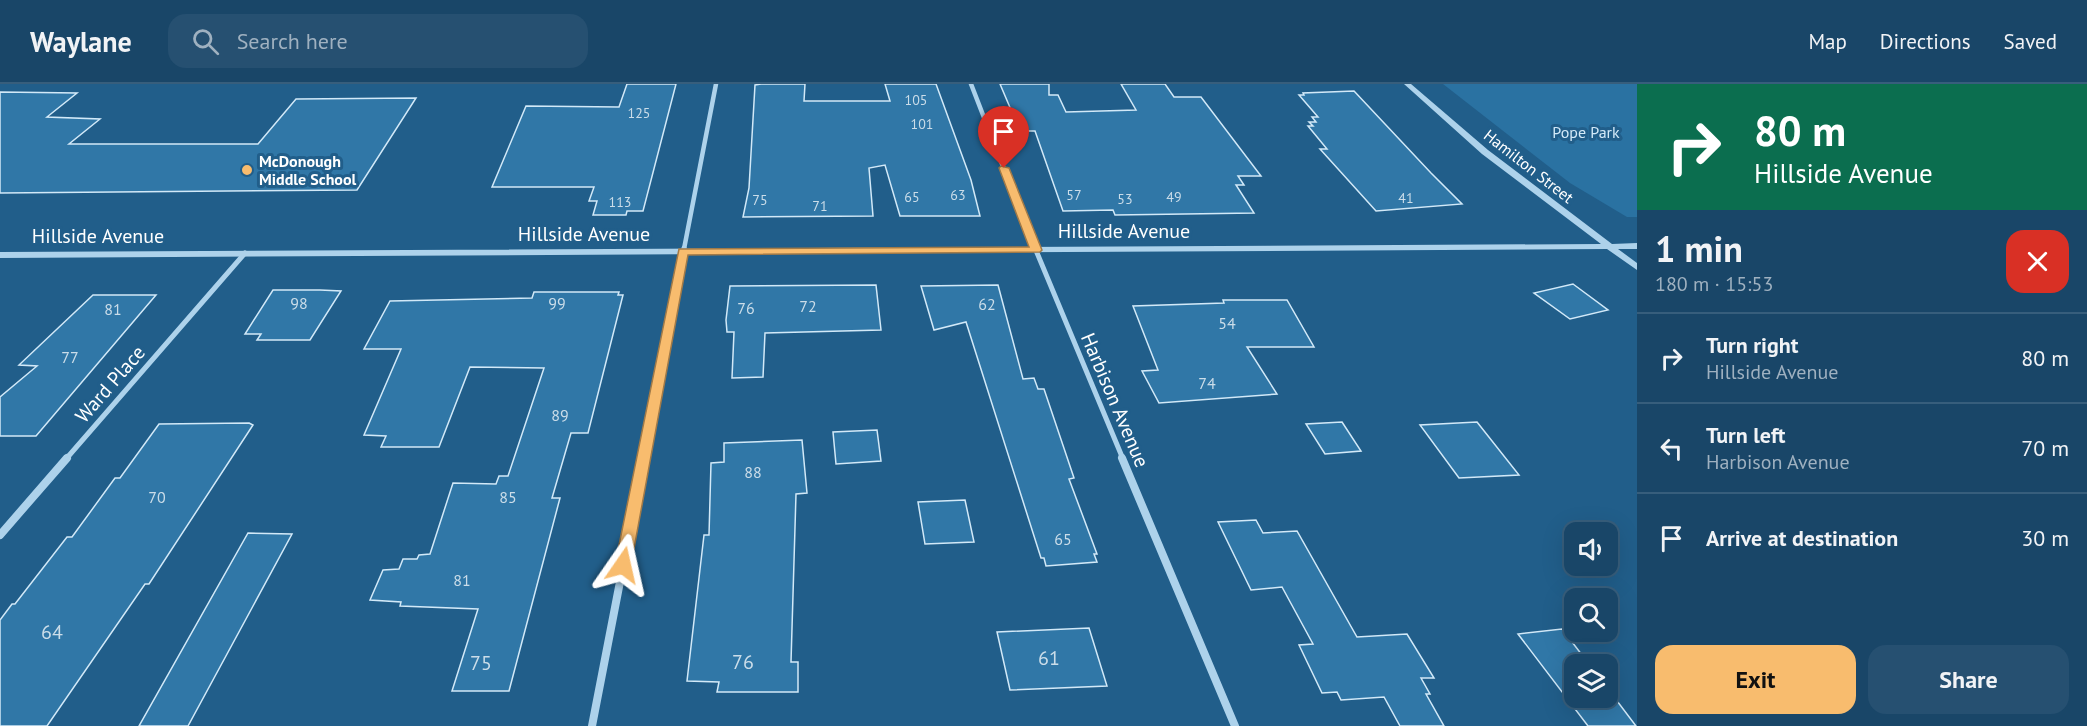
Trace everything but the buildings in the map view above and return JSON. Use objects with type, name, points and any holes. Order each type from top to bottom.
[{"type":"street","points":[[592,726],[716,84]]},
{"type":"street","name":"Harbison Avenue","points":[[971,84],[1036,250],[1235,726]]},
{"type":"street","name":"Hamilton Street","points":[[1407,84],[1485,152],[1637,267]]},
{"type":"street","name":"Hillside Avenue","points":[[0,255],[1637,246]]},
{"type":"street","name":"Ward Place","points":[[0,535],[244,253]]},
{"type":"green space","name":"Pope Park","points":[[1443,84],[1637,84],[1637,217],[1627,217],[1570,183]]},
{"type":"place","name":"McDonough Middle School","points":[[247,170]]},
{"type":"route","points":[[623,565],[683,252],[1036,250],[1004,168]]}]
